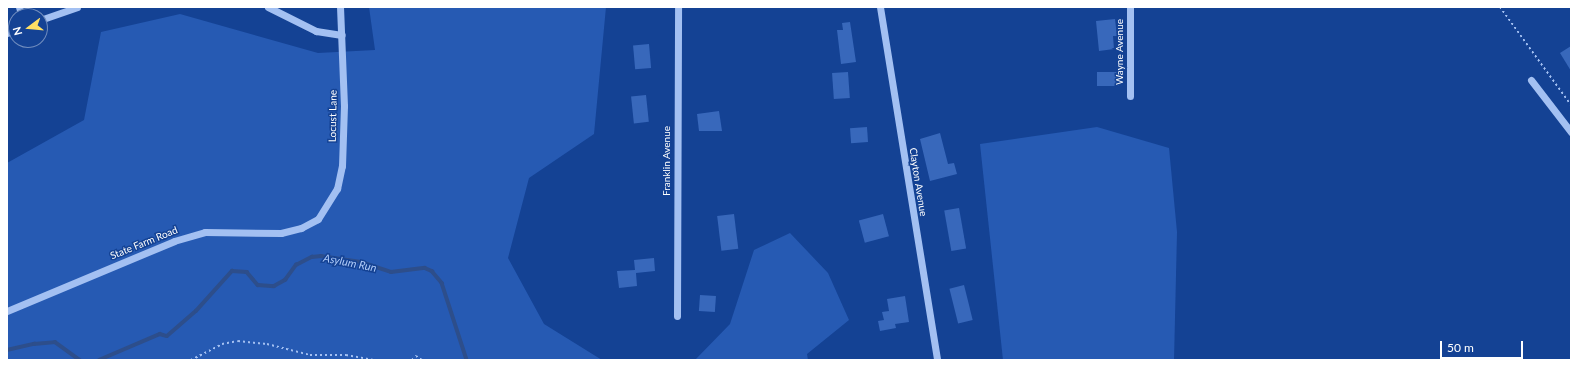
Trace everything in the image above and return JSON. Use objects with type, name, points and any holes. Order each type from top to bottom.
[{"type":"street","points":[[48,17],[77,7]]},
{"type":"street","points":[[268,7],[316,31],[342,35]]},
{"type":"street","name":"Locust Lane","points":[[318,218],[338,189],[342,166],[344,106],[340,7]]},
{"type":"street","name":"Franklin Avenue","points":[[677,316],[678,7]]},
{"type":"street","name":"Clayton Avenue","points":[[880,7],[937,360]]},
{"type":"street","name":"Wayne Avenue","points":[[1130,7],[1130,96]]},
{"type":"street","points":[[1531,80],[1571,132]]},
{"type":"street","name":"State Farm Road","points":[[7,311],[174,241],[205,232],[281,233],[301,228],[318,218]]},
{"type":"path","points":[[1500,7],[1571,105]]},
{"type":"path","points":[[191,360],[222,344],[238,342],[268,344],[306,355],[346,355],[374,360]]},
{"type":"path","points":[[412,360],[416,356],[422,360]]},
{"type":"shaded area","points":[[369,7],[606,7],[594,134],[529,178],[508,258],[544,324],[602,360],[7,360],[7,163],[84,120],[101,32],[180,14],[318,53],[375,50]]},
{"type":"shaded area","points":[[1097,127],[1169,148],[1177,232],[1174,360],[1003,360],[980,144]]},
{"type":"shaded area","points":[[790,233],[828,273],[849,320],[807,354],[808,360],[695,360],[730,324],[754,250]]},
{"type":"building","points":[[1115,19],[1117,36],[1113,36],[1114,49],[1099,51],[1096,21]]},
{"type":"building","points":[[850,22],[856,62],[841,64],[837,30],[843,30],[842,23]]},
{"type":"building","points":[[649,44],[651,68],[635,69],[633,45]]},
{"type":"building","points":[[1571,46],[1571,71],[1560,53]]},
{"type":"building","points":[[848,72],[850,98],[834,99],[832,73]]},
{"type":"building","points":[[1097,72],[1119,72],[1119,86],[1097,86]]},
{"type":"building","points":[[646,95],[649,122],[634,123],[631,97]]},
{"type":"building","points":[[719,111],[722,131],[699,131],[697,114]]},
{"type":"building","points":[[867,127],[868,142],[851,143],[850,128]]},
{"type":"building","points":[[940,133],[948,164],[954,163],[957,174],[930,181],[920,139]]},
{"type":"building","points":[[959,208],[966,248],[951,251],[944,211]]},
{"type":"building","points":[[734,214],[738,249],[721,251],[717,216]]},
{"type":"building","points":[[883,214],[889,236],[865,243],[859,220]]},
{"type":"building","points":[[654,258],[655,271],[636,273],[637,286],[619,288],[617,271],[635,270],[634,260]]},
{"type":"building","points":[[964,285],[973,320],[958,324],[949,289]]},
{"type":"building","points":[[700,295],[716,296],[715,312],[699,311]]},
{"type":"building","points":[[905,296],[909,322],[895,324],[896,328],[880,331],[878,321],[884,320],[882,312],[889,311],[887,299]]},
{"type":"waterway","name":"Asylum Run","points":[[99,360],[160,334],[167,336],[196,311],[232,271],[247,272],[258,285],[274,286],[285,280],[296,265],[312,257],[321,256],[361,262],[391,272],[425,268],[432,271],[442,283],[467,360]]},
{"type":"waterway","name":"Asylum Run","points":[[7,350],[34,344],[55,342],[80,360]]}]
